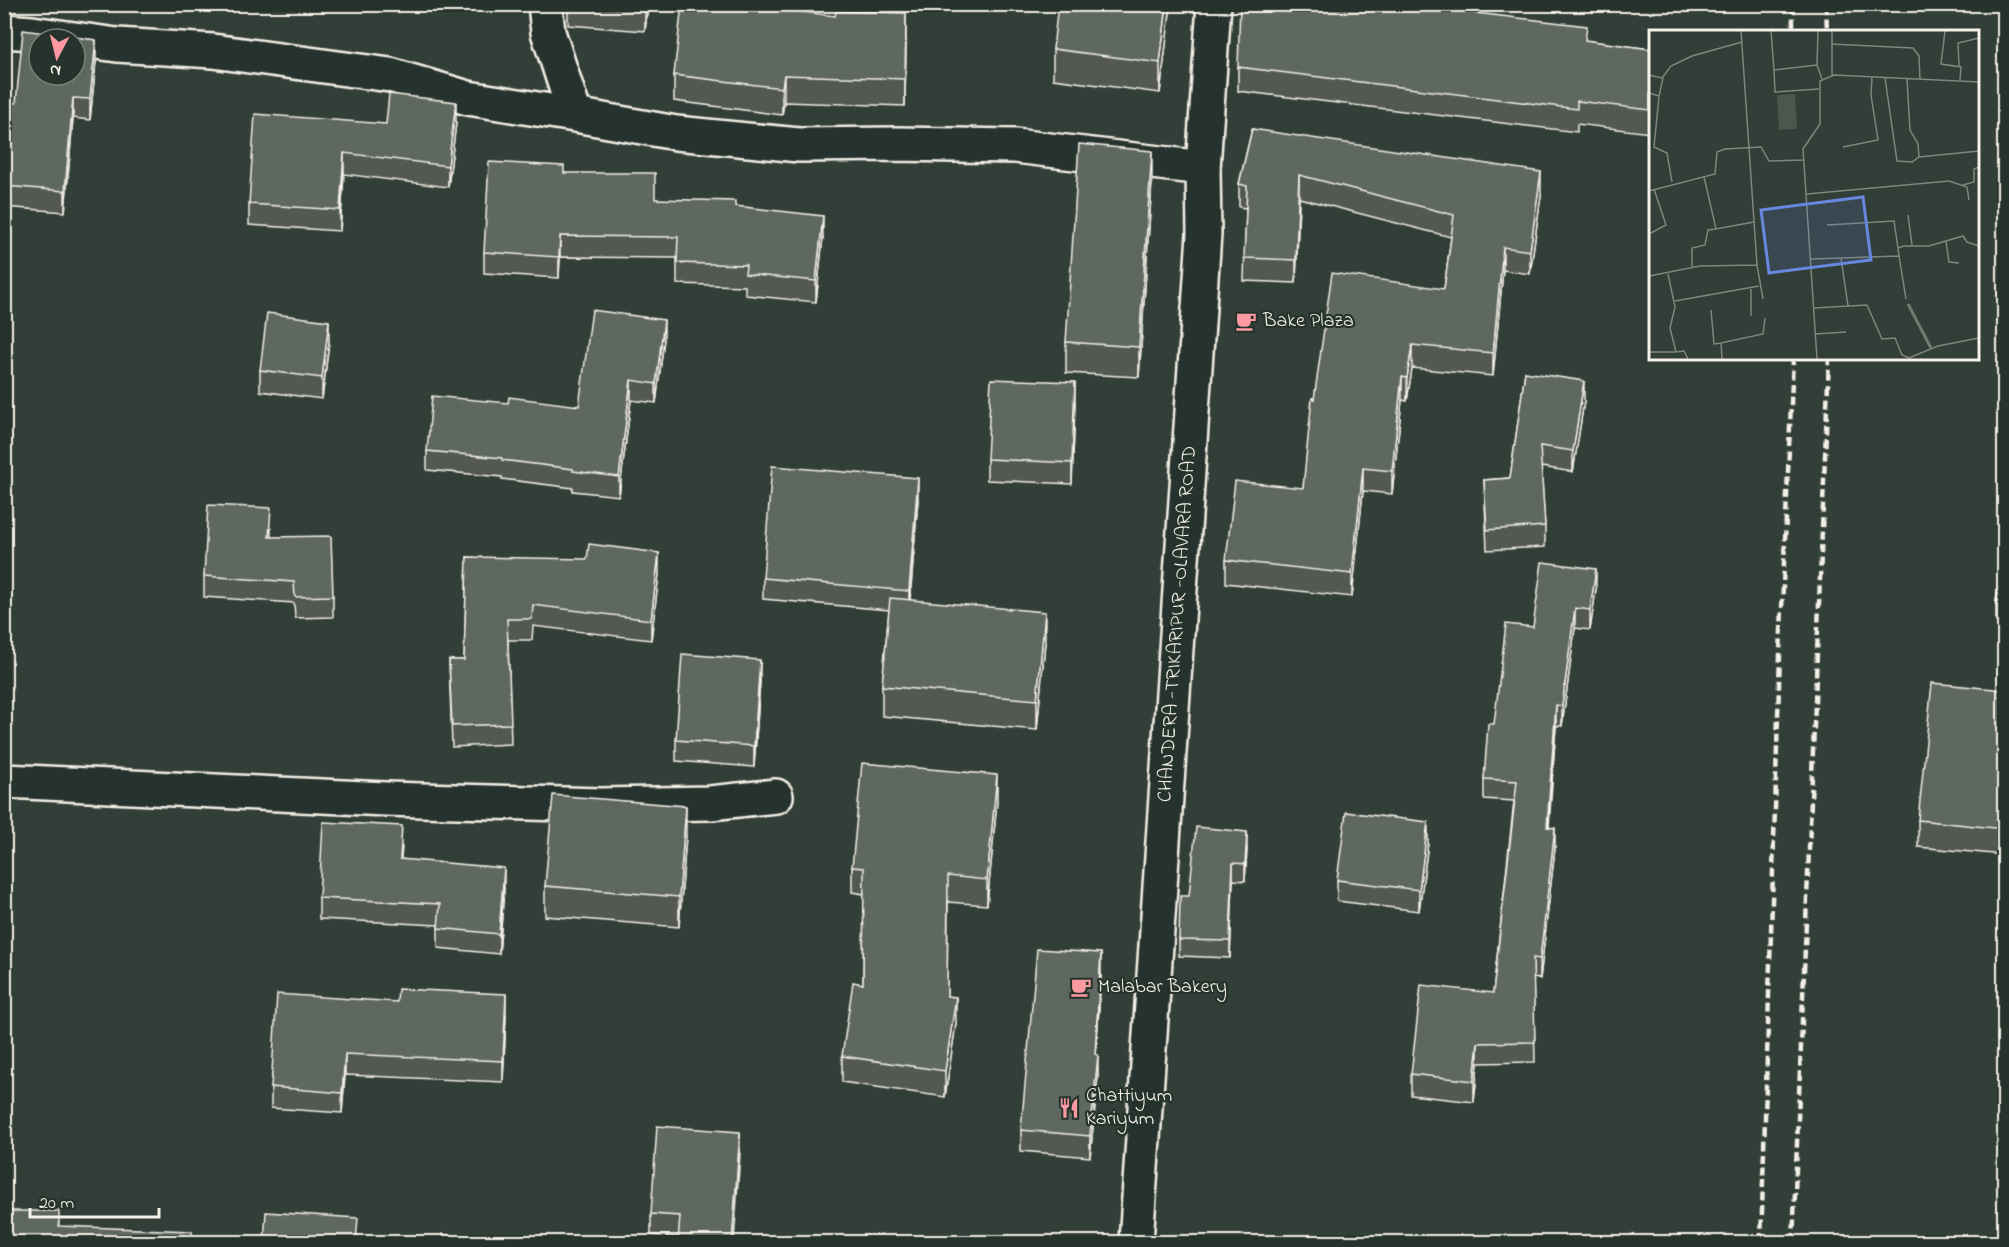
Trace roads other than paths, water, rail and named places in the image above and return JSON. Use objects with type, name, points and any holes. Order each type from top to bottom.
[{"type":"street","points":[[546,4],[548,32],[575,114]]},
{"type":"street","name":"CHANDERA -TRIKARIPUR -OLAVARA ROAD","points":[[1136,1242],[1204,234],[1203,168],[1214,4]]},
{"type":"street","points":[[4,31],[117,45],[213,51],[390,75],[468,98],[575,114],[676,133],[799,145],[1015,146],[1203,168]]},
{"type":"street","points":[[4,781],[374,799],[601,805],[710,803],[776,796]]},
{"type":"railway","points":[[1793,4],[1793,30]]},
{"type":"railway","points":[[1826,4],[1827,30]]},
{"type":"railway","points":[[1761,1242],[1780,654],[1793,360]]},
{"type":"railway","points":[[1793,1242],[1829,360]]},
{"type":"place","name":"Bake Plaza","points":[[1246,321]]},
{"type":"place","name":"Malabar Bakery","points":[[1081,987]]},
{"type":"place","name":"Chattiyum Kariyum","points":[[1069,1108]]}]
